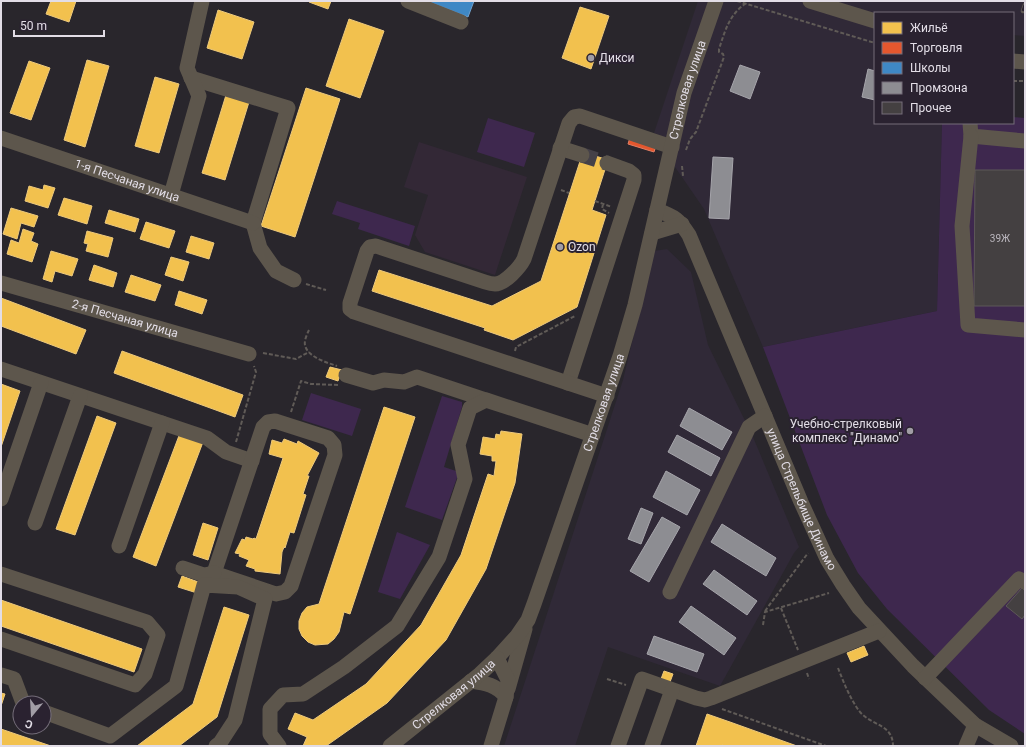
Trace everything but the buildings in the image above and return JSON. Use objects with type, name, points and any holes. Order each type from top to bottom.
[{"type":"street","points":[[171,195],[199,96],[187,68],[202,1]]},
{"type":"street","points":[[408,1],[461,22]]},
{"type":"street","name":"Стрелковая улица","points":[[390,746],[471,681],[497,658],[517,636],[528,620],[607,396],[635,305],[684,93],[716,1]]},
{"type":"street","points":[[810,1],[874,21]]},
{"type":"street","points":[[1014,61],[1025,62]]},
{"type":"street","points":[[191,78],[288,108],[253,223],[260,248],[276,271],[294,280]]},
{"type":"street","points":[[607,396],[361,315],[350,309],[350,303],[367,251],[370,247],[376,246],[485,282],[496,284],[504,281],[518,269],[524,259],[560,148],[569,123],[574,118],[580,116],[672,147]]},
{"type":"street","points":[[1025,141],[971,129],[962,226],[968,324],[1025,330]]},
{"type":"street","name":"1-я Песчаная улица","points":[[1,138],[253,223]]},
{"type":"street","points":[[560,148],[582,155]]},
{"type":"street","points":[[568,383],[634,180],[634,174],[607,163]]},
{"type":"street","name":"улица Стрельбище Динамо","points":[[657,210],[673,216],[682,224],[690,235],[765,416],[827,559],[843,585],[859,608],[879,631],[975,726],[1011,746]]},
{"type":"street","points":[[652,233],[682,224]]},
{"type":"street","name":"2-я Песчаная улица","points":[[1,283],[249,354]]},
{"type":"street","points":[[1,369],[207,438],[226,452],[252,461]]},
{"type":"street","points":[[346,375],[373,383],[384,380],[404,382],[417,377],[593,435]]},
{"type":"street","points":[[1,499],[41,383]]},
{"type":"street","points":[[35,523],[80,396]]},
{"type":"street","points":[[279,746],[270,734],[270,709],[282,696],[303,694],[344,668],[397,626],[439,557],[465,480],[458,445],[470,408],[486,400]]},
{"type":"street","points":[[670,592],[749,427],[765,416]]},
{"type":"street","points":[[52,716],[98,740],[110,736],[176,686],[204,585],[239,584],[276,594],[286,592],[291,586],[335,455],[334,445],[328,438],[287,424],[275,421],[268,422],[263,428],[214,573]]},
{"type":"street","points":[[119,546],[162,423]]},
{"type":"street","points":[[183,568],[204,575],[214,573],[239,584],[265,599],[235,720],[220,743],[216,746]]},
{"type":"street","points":[[1,574],[147,622],[158,635],[145,674],[135,685],[1,639]]},
{"type":"street","points":[[925,678],[1019,579],[1025,582]]},
{"type":"street","points":[[491,746],[528,620]]},
{"type":"street","points":[[618,746],[642,679],[704,700],[879,631]]},
{"type":"street","points":[[497,658],[508,680],[506,697]]},
{"type":"street","points":[[1,674],[14,679],[20,695]]},
{"type":"street","points":[[471,681],[486,683],[501,691],[506,697]]},
{"type":"street","points":[[652,746],[672,690]]},
{"type":"street","points":[[966,746],[975,726]]},
{"type":"path","points":[[736,1],[874,43]]},
{"type":"path","points":[[684,156],[690,139],[696,132],[724,57],[723,54],[719,52],[719,49],[726,26],[738,9],[745,4]]},
{"type":"path","points":[[1014,80],[1025,81]]},
{"type":"path","points":[[682,162],[683,176]]},
{"type":"path","points":[[594,201],[609,206]]},
{"type":"path","points":[[603,204],[602,209],[608,212],[611,217]]},
{"type":"path","points":[[294,280],[326,290]]},
{"type":"path","points":[[516,347],[579,313]]},
{"type":"path","points":[[287,424],[301,381],[311,384],[338,385],[346,375],[342,368],[321,360],[306,349],[304,344],[309,330]]},
{"type":"path","points":[[232,454],[256,372],[249,354],[266,353],[296,359],[309,352]]},
{"type":"path","points":[[763,625],[765,612],[808,553]]},
{"type":"path","points":[[765,612],[829,594]]},
{"type":"path","points":[[781,608],[809,679]]},
{"type":"path","points":[[838,668],[849,696],[860,712],[870,721],[882,726],[890,732],[893,740],[893,746]]},
{"type":"path","points":[[716,706],[826,746]]},
{"type":"shaded area","points":[[698,1],[1025,1],[1025,36],[1014,35],[1014,12],[874,12],[874,124],[942,124],[937,311],[763,347],[704,209],[675,167],[662,136],[654,133]]},
{"type":"shaded area","name":"Учебно-стрелковый комплекс \"Динамо\"","points":[[1014,117],[1025,118],[1025,734],[989,710],[887,609],[858,573],[827,515],[763,347],[937,311],[942,124],[1014,124]]},
{"type":"shaded area","points":[[488,118],[535,133],[524,167],[477,152]]},
{"type":"shaded area","points":[[419,142],[527,177],[495,275],[425,252],[415,235],[428,195],[404,187]]},
{"type":"shaded area","points":[[337,201],[415,226],[409,246],[358,229],[360,223],[332,214]]},
{"type":"shaded area","points":[[667,249],[691,272],[708,345],[753,437],[799,547],[794,553],[720,686],[608,647],[575,746],[504,746],[623,380],[654,251]]},
{"type":"shaded area","points":[[311,393],[361,409],[352,436],[302,420]]},
{"type":"shaded area","points":[[442,396],[462,402],[462,407],[444,467],[459,472],[442,520],[405,507]]},
{"type":"shaded area","points":[[397,532],[430,545],[400,599],[378,592]]},
{"type":"tunnel","points":[[582,155],[607,163]]},
{"type":"railway","points":[[1023,11],[1025,5]]},
{"type":"place","name":"Дикси","points":[[591,58]]},
{"type":"place","name":"Ozon","points":[[560,247]]},
{"type":"place","name":"Учебно-стрелковый комплекс \"Динамо\"","points":[[910,431]]}]
